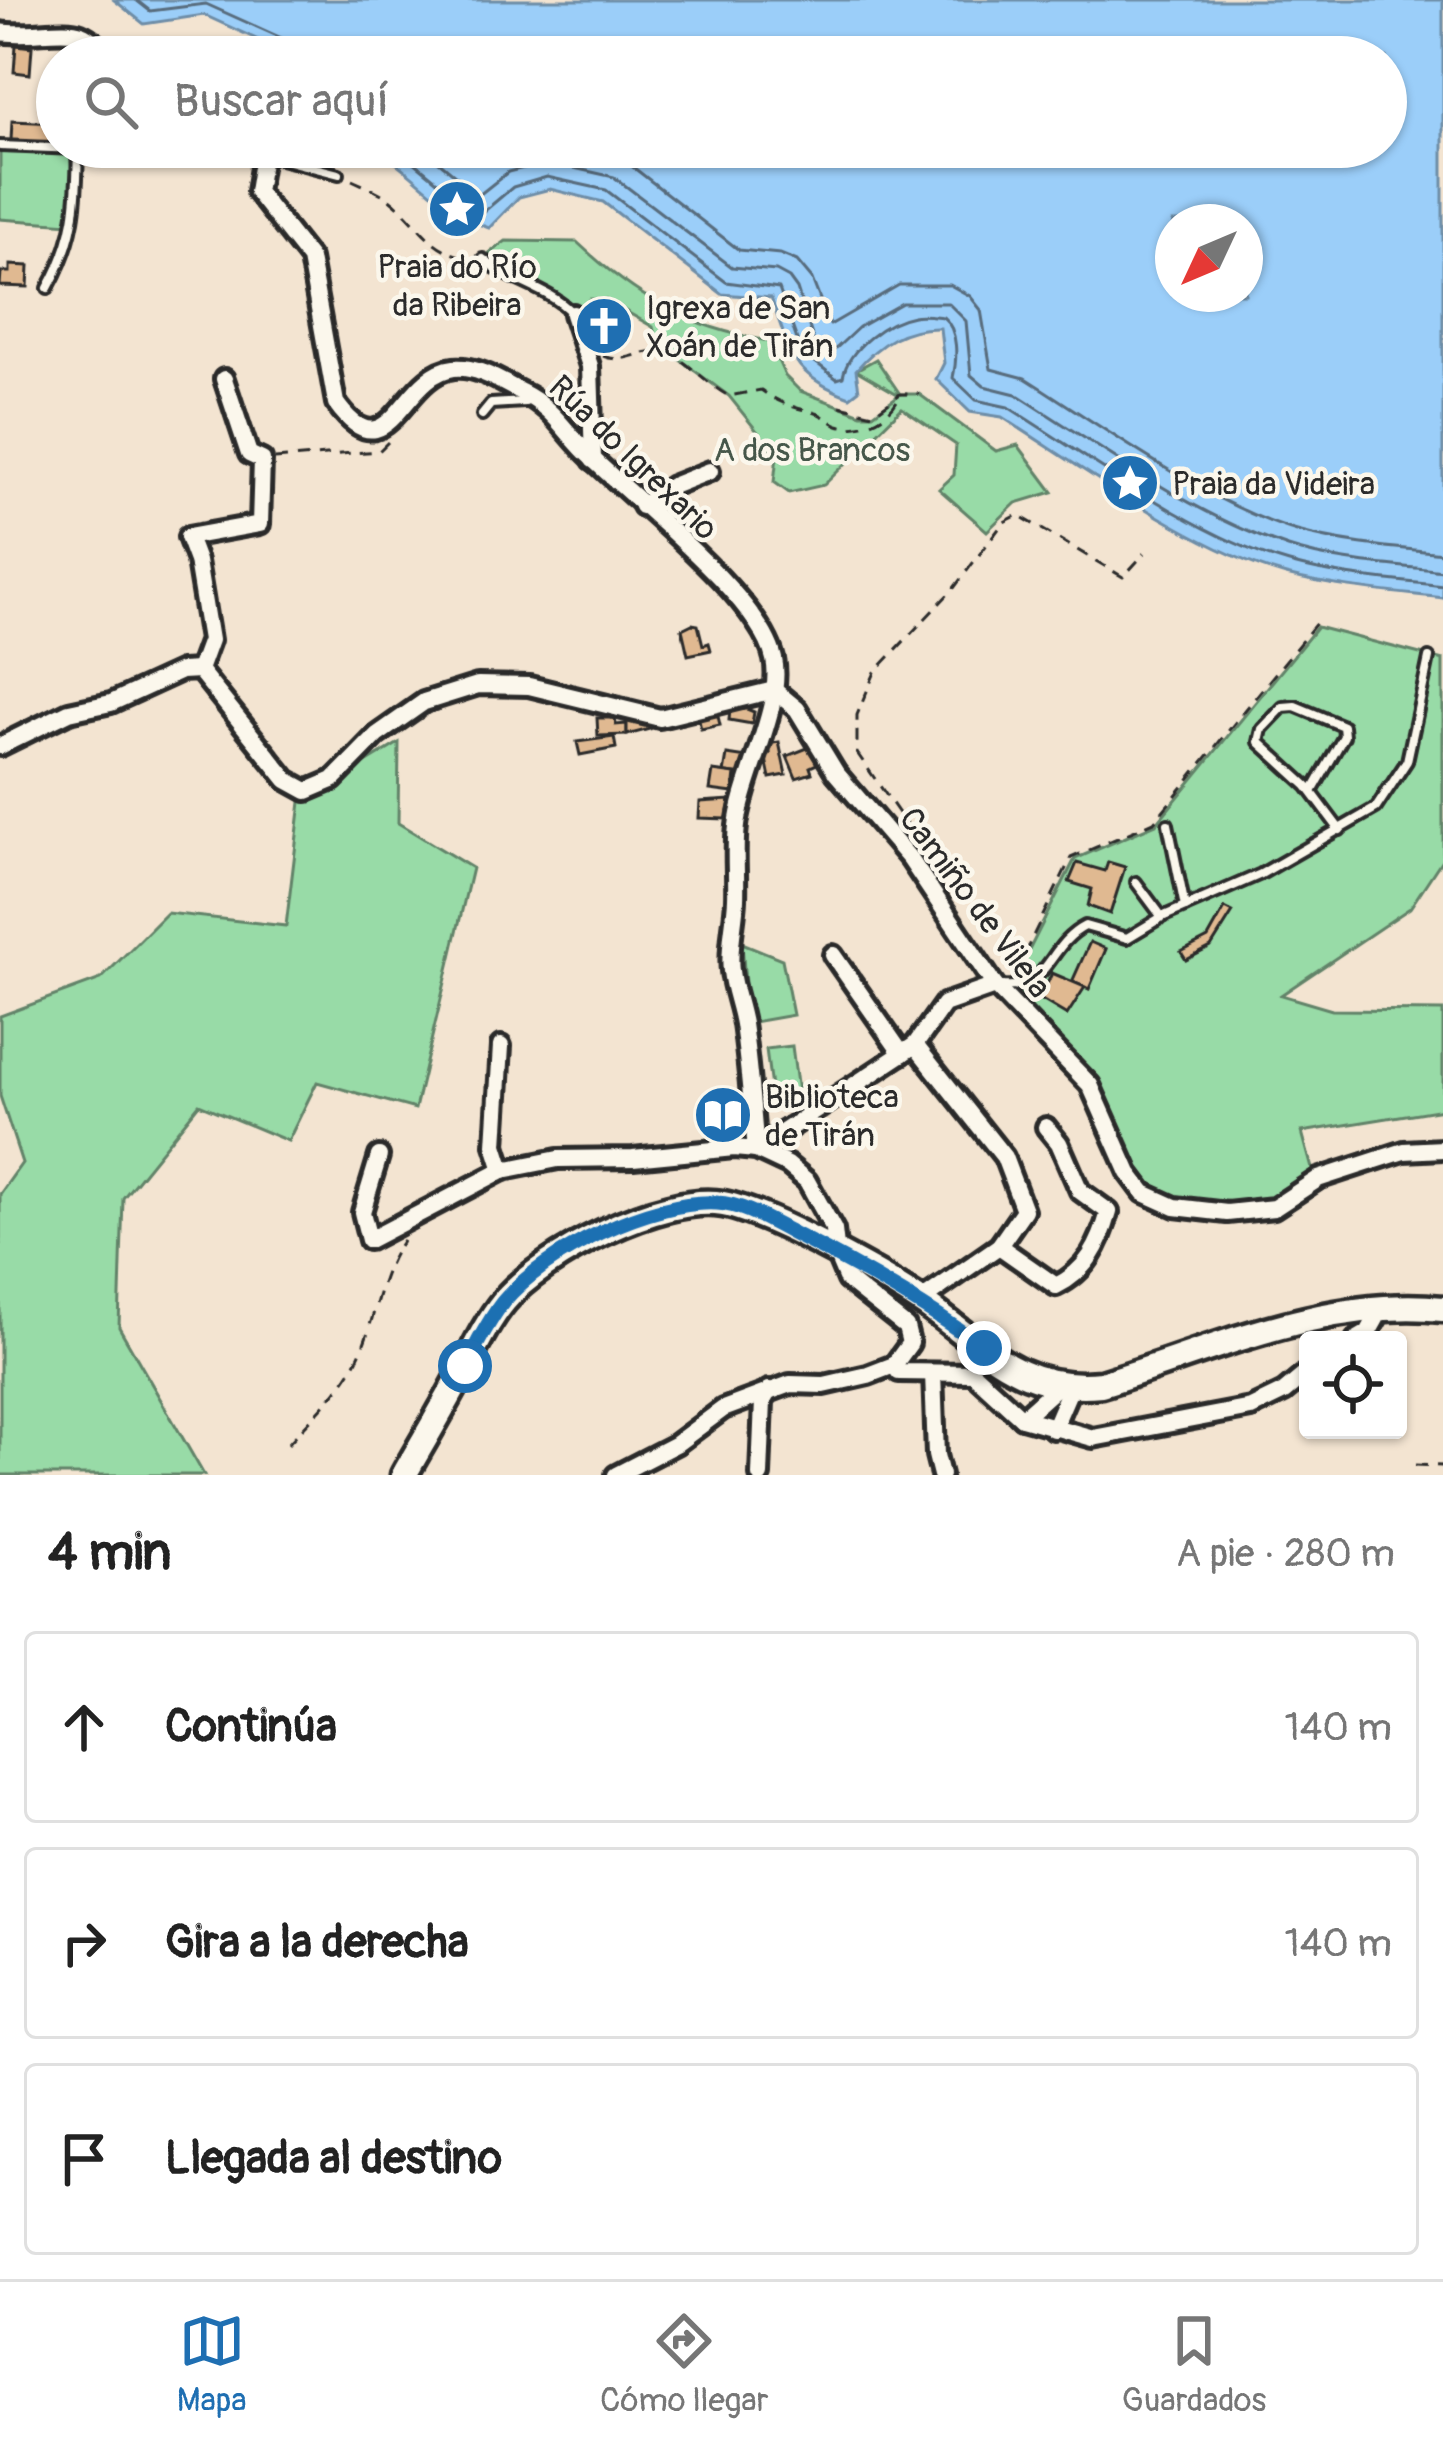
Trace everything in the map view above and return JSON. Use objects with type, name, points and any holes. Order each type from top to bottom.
[{"type":"main road","points":[[404,1475],[504,1301],[535,1271],[565,1251],[648,1215],[719,1203],[756,1215],[920,1301],[1008,1366],[1041,1382],[1065,1386],[1102,1384],[1318,1315],[1384,1305],[1443,1309]]},
{"type":"street","points":[[0,32],[25,37],[63,31],[85,36]]},
{"type":"street","points":[[258,168],[257,192],[310,259],[336,404],[363,430],[382,428]]},
{"type":"street","points":[[573,314],[593,394],[593,460]]},
{"type":"street","name":"Rúa do Igrexario","points":[[382,428],[423,381],[455,368],[478,370],[544,406],[565,423],[593,460],[739,599],[774,656],[774,691],[737,824],[730,965],[743,1028],[756,1150]]},
{"type":"street","points":[[199,670],[210,640],[197,561],[188,537],[260,524],[262,460],[249,454],[224,379]]},
{"type":"street","points":[[642,506],[672,486],[710,471]]},
{"type":"street","points":[[199,670],[287,780],[307,791],[333,780],[377,735],[424,702],[478,685],[529,686],[660,718],[774,691]]},
{"type":"street","points":[[0,746],[69,712],[111,703],[181,671],[199,670]]},
{"type":"street","name":"Camiño de Vilela","points":[[774,691],[797,709],[836,773],[910,859],[995,986],[1090,1084],[1129,1173],[1144,1193],[1174,1207],[1227,1213],[1274,1208],[1318,1179],[1404,1151],[1443,1149]]},
{"type":"street","points":[[833,955],[1004,1157],[1024,1210],[999,1246],[920,1301]]},
{"type":"street","points":[[756,1150],[909,1050],[944,1004],[995,986]]},
{"type":"street","points":[[500,1046],[495,1145],[503,1170]]},
{"type":"street","points":[[999,1246],[1056,1286],[1080,1274],[1104,1230],[1109,1212],[1080,1191],[1059,1142],[1046,1126]]},
{"type":"street","points":[[379,1156],[362,1212],[369,1240],[503,1170],[558,1159],[633,1158],[734,1148],[756,1150],[788,1165],[807,1181],[834,1230],[837,1256],[847,1280],[906,1327],[910,1343],[894,1365],[824,1385],[790,1384],[722,1409],[676,1444],[616,1475]]},
{"type":"street","points":[[1369,1331],[1384,1305]]},
{"type":"street","points":[[894,1365],[899,1372],[973,1373],[1022,1418],[1094,1438],[1251,1408],[1299,1380]]},
{"type":"street","points":[[933,1373],[940,1475]]},
{"type":"street","points":[[1022,1418],[1065,1386]]},
{"type":"street","points":[[1053,1429],[1065,1386]]},
{"type":"street","points":[[760,1475],[763,1401],[769,1390]]},
{"type":"lane","points":[[0,146],[36,147]]},
{"type":"lane","points":[[48,288],[75,225],[77,168]]},
{"type":"lane","points":[[318,168],[339,174]]},
{"type":"lane","points":[[483,259],[503,276],[558,298],[573,314]]},
{"type":"lane","points":[[482,415],[491,404],[515,399],[544,406]]},
{"type":"lane","points":[[995,986],[1021,988],[1036,980],[1065,936],[1085,926],[1127,938],[1162,917],[1261,874],[1376,808],[1408,761],[1429,658]]},
{"type":"lane","points":[[1312,792],[1344,736],[1343,726],[1295,706],[1283,707],[1262,729],[1258,742],[1312,792],[1340,830]]},
{"type":"lane","points":[[1168,824],[1185,907]]},
{"type":"lane","points":[[1136,882],[1162,917]]},
{"type":"path","points":[[339,174],[384,195],[434,246],[483,259]]},
{"type":"path","points":[[585,348],[616,361],[659,350],[729,396],[761,390],[788,407],[813,412],[836,425],[866,426],[897,404],[900,394]]},
{"type":"path","points":[[609,358],[612,351]]},
{"type":"path","points":[[840,406],[873,414],[900,394],[919,394]]},
{"type":"path","points":[[262,460],[379,451],[388,442],[382,428]]},
{"type":"path","points":[[910,859],[921,844],[857,753],[857,715],[875,672],[954,588],[1004,522],[1018,515],[1124,577],[1144,553]]},
{"type":"path","points":[[995,986],[1012,981],[1071,858],[1154,821],[1317,622]]},
{"type":"path","points":[[289,1444],[340,1386],[362,1350],[382,1280],[404,1239]]},
{"type":"path","points":[[1415,1465],[1443,1466]]},
{"type":"green space","points":[[0,150],[36,153],[36,168],[72,168],[70,224],[0,219]]},
{"type":"green space","name":"A dos Brancos","points":[[506,241],[577,242],[665,308],[714,328],[769,341],[785,376],[800,391],[861,414],[873,414],[899,395],[856,370],[876,359],[900,394],[919,394],[996,451],[1018,445],[1053,492],[1016,503],[987,531],[939,489],[954,475],[956,445],[902,408],[824,485],[789,493],[774,482],[777,456],[729,396],[657,343],[653,327],[606,300],[590,299],[576,313],[484,257]]},
{"type":"green space","points":[[1317,627],[1443,660],[1443,858],[1410,908],[1281,995],[1332,1010],[1443,1011],[1443,1109],[1302,1132],[1314,1176],[1276,1199],[1244,1205],[1178,1201],[1154,1191],[1136,1176],[1076,1060],[1012,984],[1075,859],[1156,824]]},
{"type":"green space","points":[[399,743],[398,823],[472,868],[415,1109],[317,1082],[288,1141],[199,1104],[123,1198],[119,1327],[204,1475],[0,1475],[0,1194],[22,1163],[0,1096],[0,1016],[101,979],[167,913],[286,926],[301,802]]},
{"type":"green space","points":[[742,943],[782,959],[793,1015],[748,1023]]},
{"type":"green space","points":[[792,1046],[798,1092],[772,1096],[766,1049]]},
{"type":"water","points":[[114,0],[1443,0],[1443,598],[1286,575],[1178,528],[1002,417],[970,412],[936,379],[944,363],[940,328],[915,330],[883,345],[856,370],[859,390],[850,397],[815,380],[795,360],[771,298],[722,294],[603,202],[550,189],[519,197],[489,228],[443,202],[402,168],[1407,168],[1407,36],[250,36],[204,15],[144,24]]},
{"type":"building","points":[[16,45],[32,47],[30,74],[14,72]]},
{"type":"building","points":[[12,121],[36,122],[36,143],[11,141]]},
{"type":"building","points":[[10,265],[29,266],[28,287],[0,286],[1,272],[10,272]]},
{"type":"building","name":"Igrexa de San Xoán de Tirán","points":[[592,306],[628,331],[616,346],[601,334],[597,339],[583,323]]},
{"type":"building","points":[[698,625],[703,645],[709,643],[711,650],[688,655],[682,629]]},
{"type":"building","points":[[730,709],[754,712],[752,724],[729,720]]},
{"type":"building","points":[[717,712],[720,725],[701,729],[698,716]]},
{"type":"building","points":[[597,718],[627,724],[627,735],[598,736]]},
{"type":"building","points":[[627,719],[649,723],[650,729],[627,735]]},
{"type":"building","points":[[614,737],[616,748],[580,755],[577,742]]},
{"type":"building","points":[[779,742],[786,775],[770,778],[765,754],[770,753],[768,744]]},
{"type":"building","points":[[810,747],[817,764],[810,767],[812,773],[796,778],[787,756]]},
{"type":"building","points":[[727,755],[747,758],[745,775],[724,773]]},
{"type":"building","points":[[713,771],[735,774],[733,793],[710,790]]},
{"type":"building","points":[[730,800],[727,819],[699,818],[700,802]]},
{"type":"building","points":[[1108,862],[1125,867],[1110,914],[1088,906],[1092,889],[1069,882],[1077,863],[1105,871]]},
{"type":"building","points":[[1225,908],[1233,912],[1211,947],[1186,960],[1181,952],[1208,938]]},
{"type":"building","points":[[1090,942],[1106,949],[1089,989],[1072,982]]},
{"type":"building","points":[[1052,973],[1085,987],[1067,1015],[1040,999]]},
{"type":"place","name":"Praia do Río da Ribeira","points":[[457,209]]},
{"type":"place","name":"Igrexa de San Xoán de Tirán","points":[[604,326]]},
{"type":"place","name":"Praia da Videira","points":[[1130,483]]},
{"type":"place","name":"Biblioteca de Tirán","points":[[723,1115]]},
{"type":"route","points":[[465,1366],[504,1301],[565,1251],[648,1215],[719,1203],[756,1215],[886,1281],[984,1348]]}]
